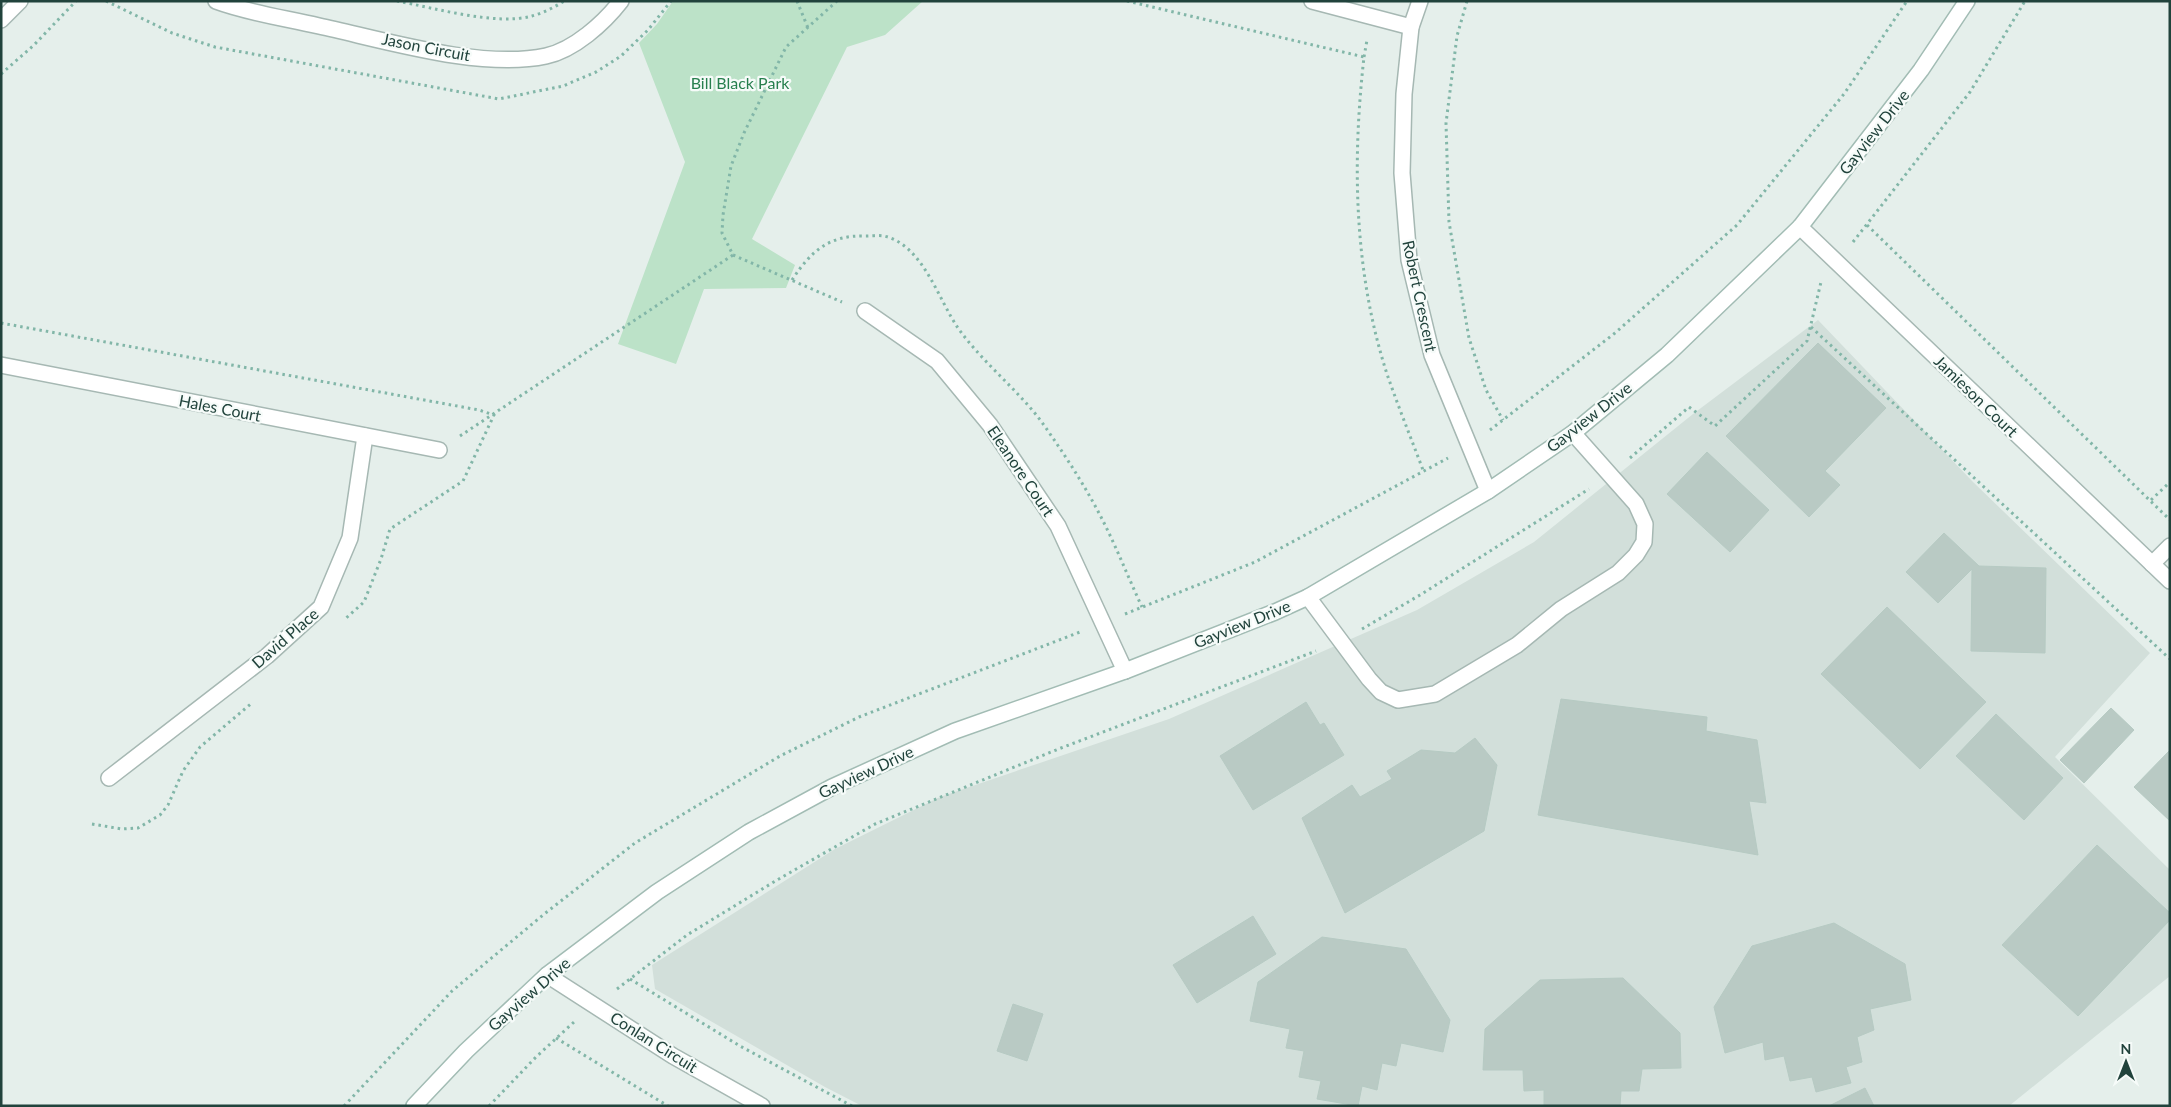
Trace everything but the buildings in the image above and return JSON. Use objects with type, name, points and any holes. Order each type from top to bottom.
[{"type":"street","points":[[1,20],[20,1]]},
{"type":"street","name":"Jason Circuit","points":[[216,1],[412,46],[464,56],[513,60],[548,56],[580,41],[606,20],[621,1]]},
{"type":"street","points":[[1312,1],[1412,27]]},
{"type":"street","name":"Robert Crescent","points":[[1420,1],[1412,27],[1404,94],[1402,173],[1409,260],[1432,356],[1488,492]]},
{"type":"street","name":"Gayview Drive","points":[[414,1106],[466,1051],[547,975],[658,892],[732,843],[832,787],[955,731],[1125,672],[1308,597],[1488,492],[1573,433],[1667,356],[1800,227],[1922,70],[1967,1]]},
{"type":"street","name":"Jamieson Court","points":[[1800,227],[2170,582]]},
{"type":"street","name":"Eleanore Court","points":[[865,312],[937,360],[990,425],[1058,526],[1125,672]]},
{"type":"street","name":"Hales Court","points":[[1,365],[439,450]]},
{"type":"street","points":[[1308,597],[1381,692],[1398,700],[1435,694],[1517,645],[1561,609],[1618,573],[1636,555],[1644,542],[1645,524],[1636,504],[1573,433]]},
{"type":"street","name":"David Place","points":[[110,778],[267,656],[321,607],[350,538],[365,436]]},
{"type":"street","points":[[2152,564],[2170,546]]},
{"type":"street","name":"Conlan Circuit","points":[[547,975],[674,1056],[762,1106]]},
{"type":"path","points":[[1,74],[34,44],[76,1]]},
{"type":"path","points":[[397,1],[488,18],[508,19],[532,16],[564,1]]},
{"type":"path","points":[[797,1],[808,28]]},
{"type":"path","points":[[837,1],[786,47],[744,132],[731,166],[725,198],[722,233],[732,255],[865,312]]},
{"type":"path","points":[[1127,1],[1364,57],[1356,148],[1357,197],[1366,287],[1387,373],[1423,471]]},
{"type":"path","points":[[1467,1],[1457,36],[1446,123],[1449,222],[1469,338],[1486,390],[1503,420]]},
{"type":"path","points":[[344,1106],[452,991],[542,915],[635,843],[780,756],[859,717],[1255,562],[1470,447],[1615,334],[1737,224],[1844,94],[1906,1]]},
{"type":"path","points":[[489,1106],[556,1038],[595,1005],[687,935],[777,880],[875,824],[1061,748],[1168,709],[1341,641],[1420,595],[1611,474],[1689,407],[1714,426],[1806,341],[1811,327],[1818,286],[1834,261],[1857,238],[1970,92],[2025,1]]},
{"type":"path","points":[[1867,225],[2170,520]]},
{"type":"path","points":[[439,450],[732,255]]},
{"type":"path","points":[[1,323],[470,408],[494,415]]},
{"type":"path","points":[[1811,327],[2170,659]]},
{"type":"path","points":[[341,622],[364,602],[381,559],[390,529],[463,481],[494,415]]},
{"type":"path","points":[[2151,500],[2170,482]]},
{"type":"path","points":[[92,824],[122,829],[138,828],[160,815],[168,805],[183,771],[200,746],[260,695]]},
{"type":"path","points":[[630,979],[740,1046],[852,1106]]},
{"type":"path","points":[[556,1038],[668,1106]]},
{"type":"shaded area","points":[[1818,320],[1973,482],[2150,653],[2055,757],[2170,870],[2170,976],[2009,1106],[862,1106],[825,1087],[655,989],[652,965],[835,849],[940,797],[1169,719],[1417,610],[1534,542],[1693,414]]},
{"type":"green space","name":"Bill Black Park","points":[[673,1],[923,1],[885,35],[847,47],[752,239],[795,265],[786,288],[704,289],[676,364],[618,344],[685,162],[639,43],[657,24]]}]
